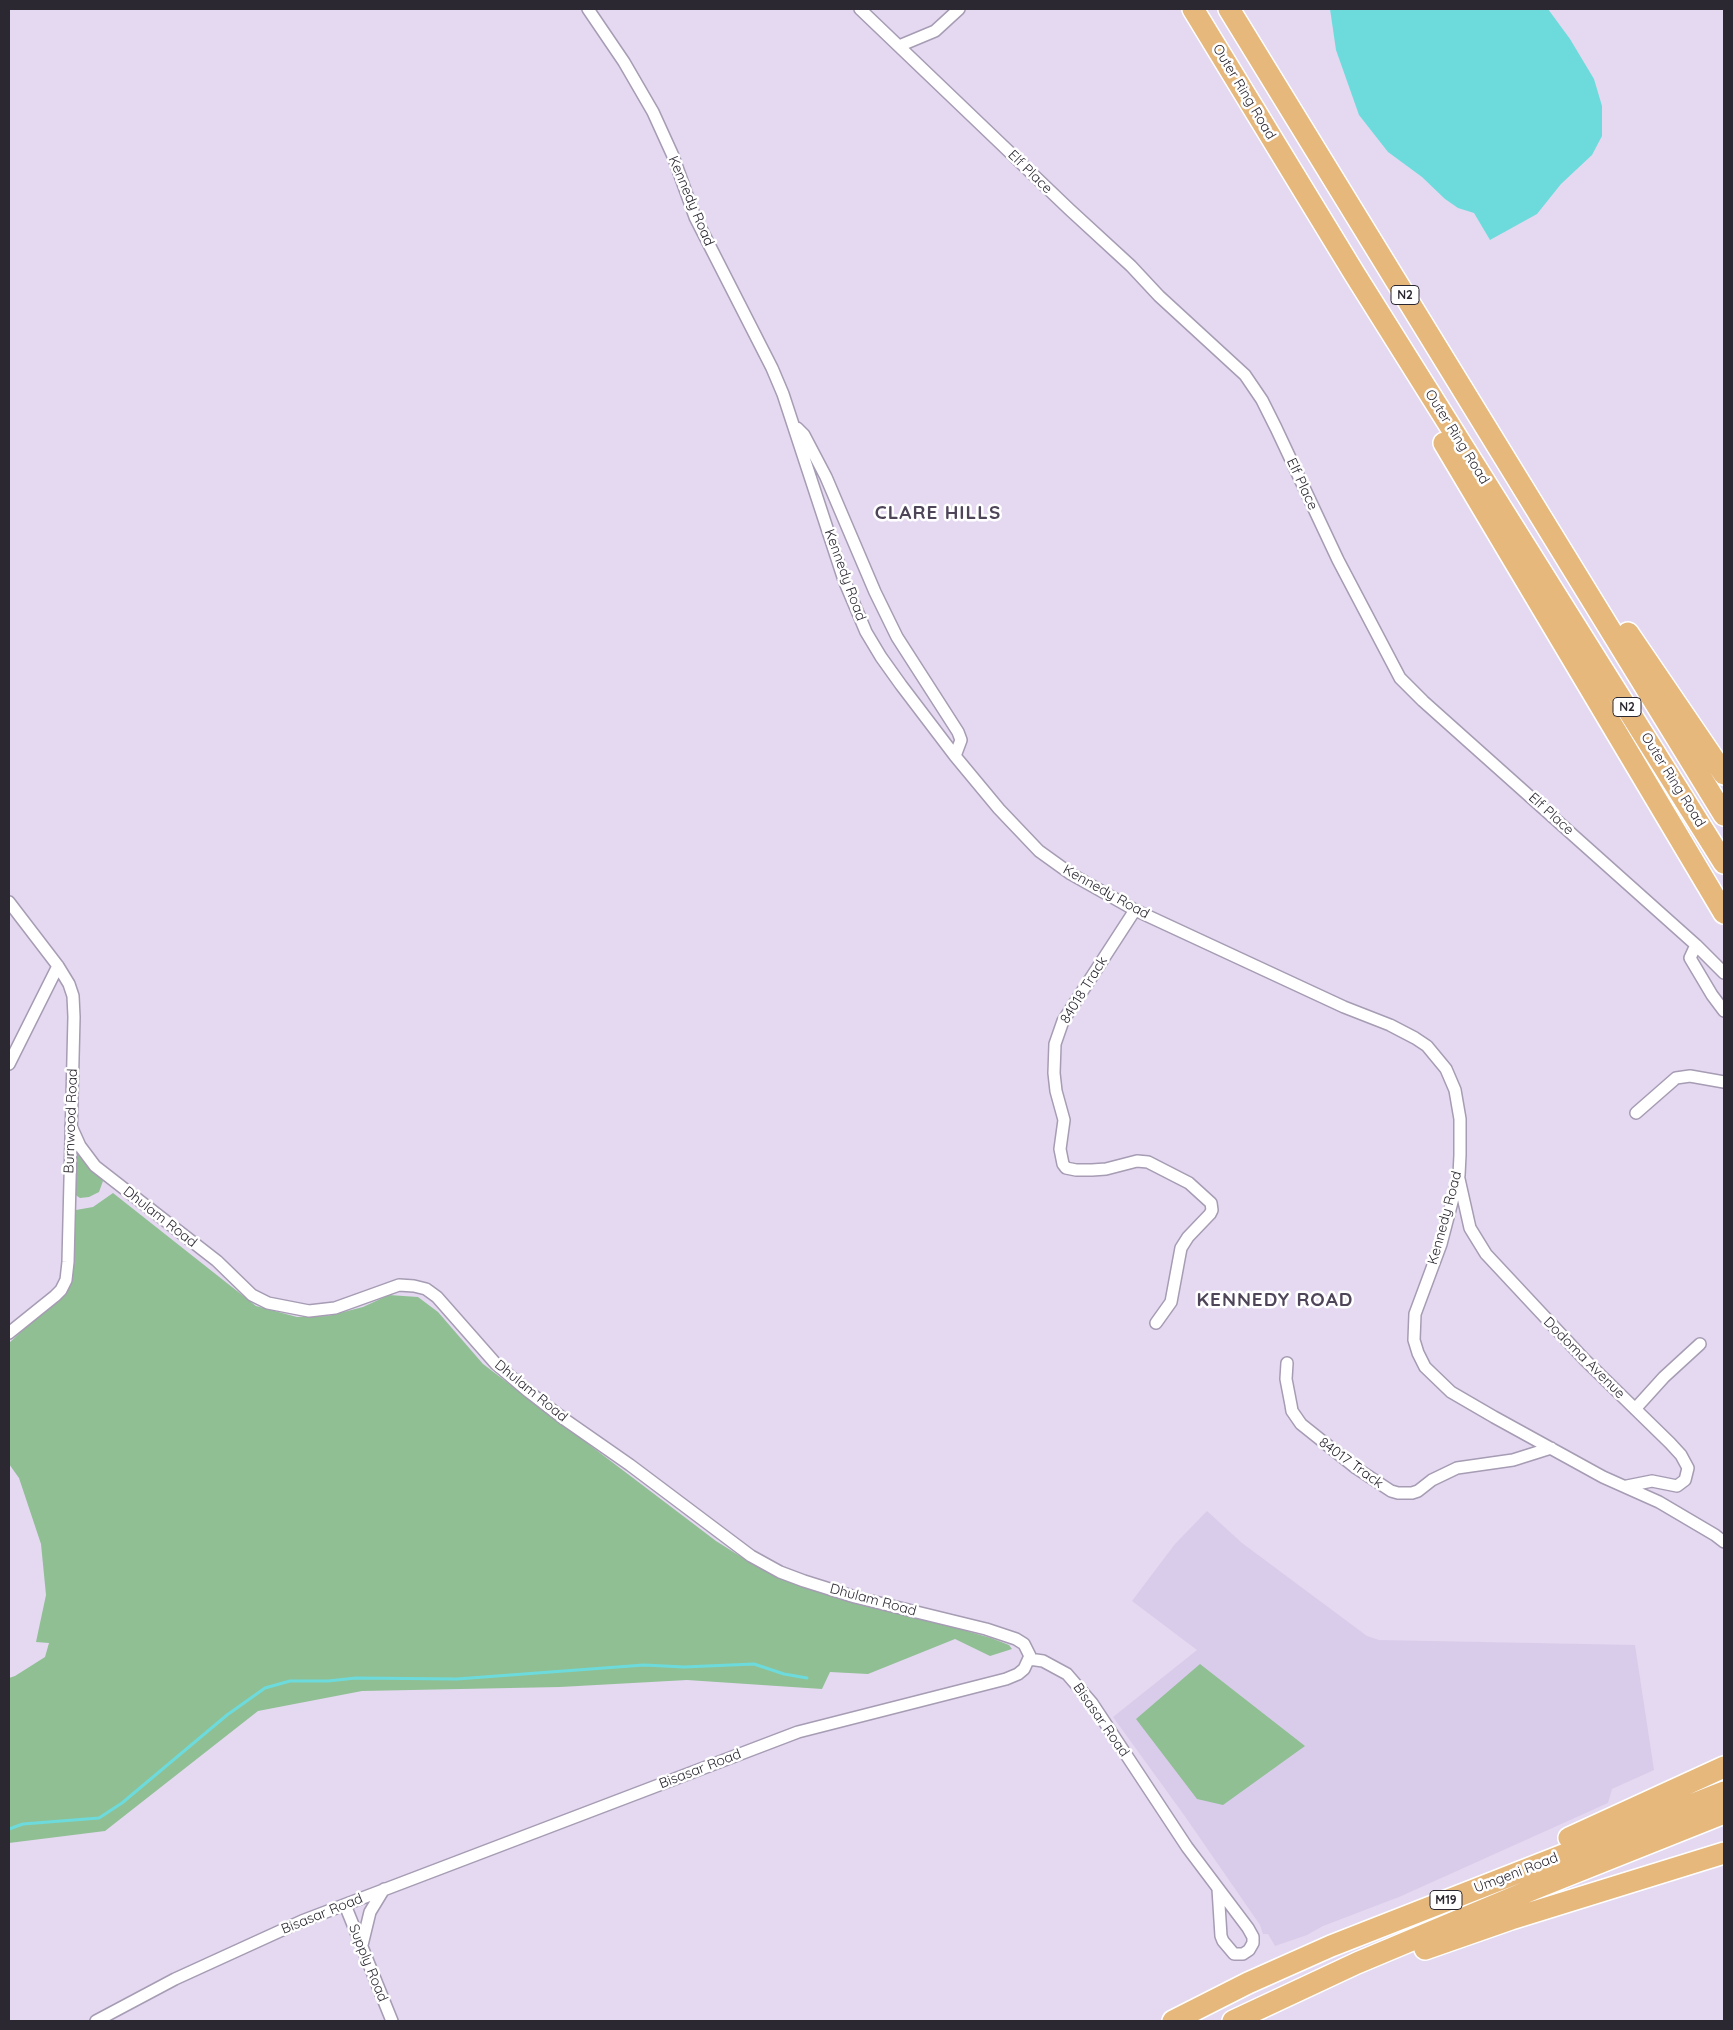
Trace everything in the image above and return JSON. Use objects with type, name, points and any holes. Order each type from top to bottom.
[{"type":"highway","name":"Outer Ring Road","points":[[1193,9],[1380,315],[1724,862]]},
{"type":"highway","name":"Outer Ring Road","points":[[1229,9],[1724,815]]},
{"type":"highway","points":[[1380,315],[1386,339],[1398,366],[1724,913]]},
{"type":"highway","points":[[1581,581],[1616,616],[1724,774]]},
{"type":"highway","points":[[1510,1875],[1555,1845],[1724,1767]]},
{"type":"highway","name":"Umgeni Road","points":[[1173,2021],[1248,1982],[1322,1949],[1724,1792]]},
{"type":"highway","name":"Umgeni Road","points":[[1233,2021],[1357,1963],[1536,1888],[1724,1813]]},
{"type":"highway","points":[[1656,1841],[1724,1820]]},
{"type":"highway","points":[[1248,2021],[1404,1956],[1511,1919],[1724,1853]]},
{"type":"street","name":"Kennedy Road","points":[[588,9],[624,62],[653,112],[673,156],[695,217],[772,368],[794,426],[844,580],[866,632],[880,657],[955,756],[999,809],[1039,851],[1071,874],[1135,910],[1344,1007],[1390,1025],[1427,1046],[1446,1069],[1455,1090],[1460,1119],[1459,1175],[1441,1244],[1415,1314],[1414,1340],[1418,1354],[1425,1367],[1451,1392],[1603,1477],[1626,1486],[1690,1519],[1724,1542]]},
{"type":"street","name":"Elf Place","points":[[860,9],[1245,375],[1262,400],[1338,560],[1400,678],[1696,945],[1724,973]]},
{"type":"street","points":[[899,46],[935,31],[959,9]]},
{"type":"street","points":[[794,426],[804,435],[826,477],[874,592],[897,637],[958,732],[961,740],[955,756]]},
{"type":"street","name":"Burnwood Road","points":[[9,902],[58,966],[69,984],[73,996],[74,1051],[66,1280],[61,1290],[55,1296],[9,1333]]},
{"type":"street","name":"84018 Track","points":[[1135,910],[1063,1021],[1055,1044],[1054,1073],[1056,1091],[1064,1120],[1060,1149],[1062,1164],[1066,1168],[1099,1170],[1137,1161],[1148,1162],[1190,1183],[1211,1202],[1212,1210],[1210,1214],[1188,1237],[1182,1248],[1171,1302],[1156,1323]]},
{"type":"street","points":[[1696,945],[1690,958],[1712,995],[1724,1010]]},
{"type":"street","points":[[9,1064],[58,966]]},
{"type":"street","points":[[1636,1113],[1676,1078],[1690,1076],[1724,1082]]},
{"type":"street","name":"Dhulam Road","points":[[71,1126],[80,1146],[95,1166],[216,1261],[252,1295],[268,1303],[309,1311],[335,1308],[398,1285],[426,1289],[437,1296],[496,1364],[529,1392],[751,1556],[780,1572],[855,1597],[986,1629],[1016,1639],[1027,1648],[1029,1659]]},
{"type":"street","name":"Dodoma Avenue","points":[[1459,1175],[1470,1228],[1486,1254],[1537,1311],[1686,1463],[1688,1472],[1685,1480],[1676,1486],[1652,1481],[1626,1486]]},
{"type":"street","points":[[1635,1409],[1664,1376],[1700,1344]]},
{"type":"street","name":"84017 Track","points":[[1287,1363],[1286,1379],[1292,1412],[1301,1424],[1356,1468],[1391,1491],[1412,1493],[1418,1491],[1432,1480],[1457,1468],[1513,1460],[1551,1448]]},
{"type":"street","name":"Bisasar Road","points":[[96,2021],[175,1979],[234,1951],[384,1889],[798,1732],[1006,1679],[1024,1669],[1029,1659],[1043,1661],[1059,1669],[1075,1682],[1092,1703],[1187,1847],[1218,1889],[1253,1937],[1252,1946],[1243,1954],[1234,1954],[1223,1942],[1218,1889]]},
{"type":"street","points":[[361,1946],[367,1919],[384,1889]]},
{"type":"street","name":"Supply Road","points":[[345,1905],[392,2021]]},
{"type":"shaded area","points":[[1330,9],[1548,9],[1570,39],[1594,79],[1602,106],[1602,136],[1592,155],[1561,184],[1537,214],[1490,240],[1474,213],[1458,208],[1445,199],[1422,177],[1388,152],[1359,115],[1336,50]]},
{"type":"shaded area","points":[[76,1152],[103,1181],[99,1192],[89,1197],[80,1198],[74,1194]]},
{"type":"shaded area","points":[[113,1193],[256,1306],[297,1317],[328,1316],[363,1307],[389,1295],[418,1297],[438,1312],[483,1364],[716,1541],[743,1558],[782,1578],[991,1638],[1009,1645],[1012,1649],[990,1656],[955,1639],[868,1674],[830,1672],[822,1689],[687,1680],[560,1687],[362,1691],[258,1711],[105,1831],[9,1843],[9,1678],[45,1657],[49,1643],[36,1642],[46,1595],[41,1544],[19,1478],[9,1464],[9,1343],[63,1293],[69,1281],[76,1210],[93,1207]]},
{"type":"shaded area","points":[[1207,1511],[1242,1543],[1367,1636],[1379,1640],[1635,1645],[1654,1770],[1612,1789],[1608,1803],[1399,1897],[1323,1926],[1307,1935],[1275,1946],[1268,1934],[1263,1934],[1260,1925],[1184,1815],[1113,1717],[1197,1650],[1132,1601],[1175,1544]]},
{"type":"shaded area","points":[[1200,1664],[1305,1746],[1223,1805],[1197,1799],[1136,1719]]},
{"type":"waterway","points":[[9,1829],[23,1824],[99,1818],[122,1803],[227,1715],[265,1688],[290,1681],[328,1681],[356,1678],[457,1679],[644,1665],[684,1667],[754,1664],[784,1674],[807,1678]]},
{"type":"district","name":"CLARE HILLS","points":[[938,513]]},
{"type":"district","name":"KENNEDY ROAD","points":[[1275,1300]]}]
